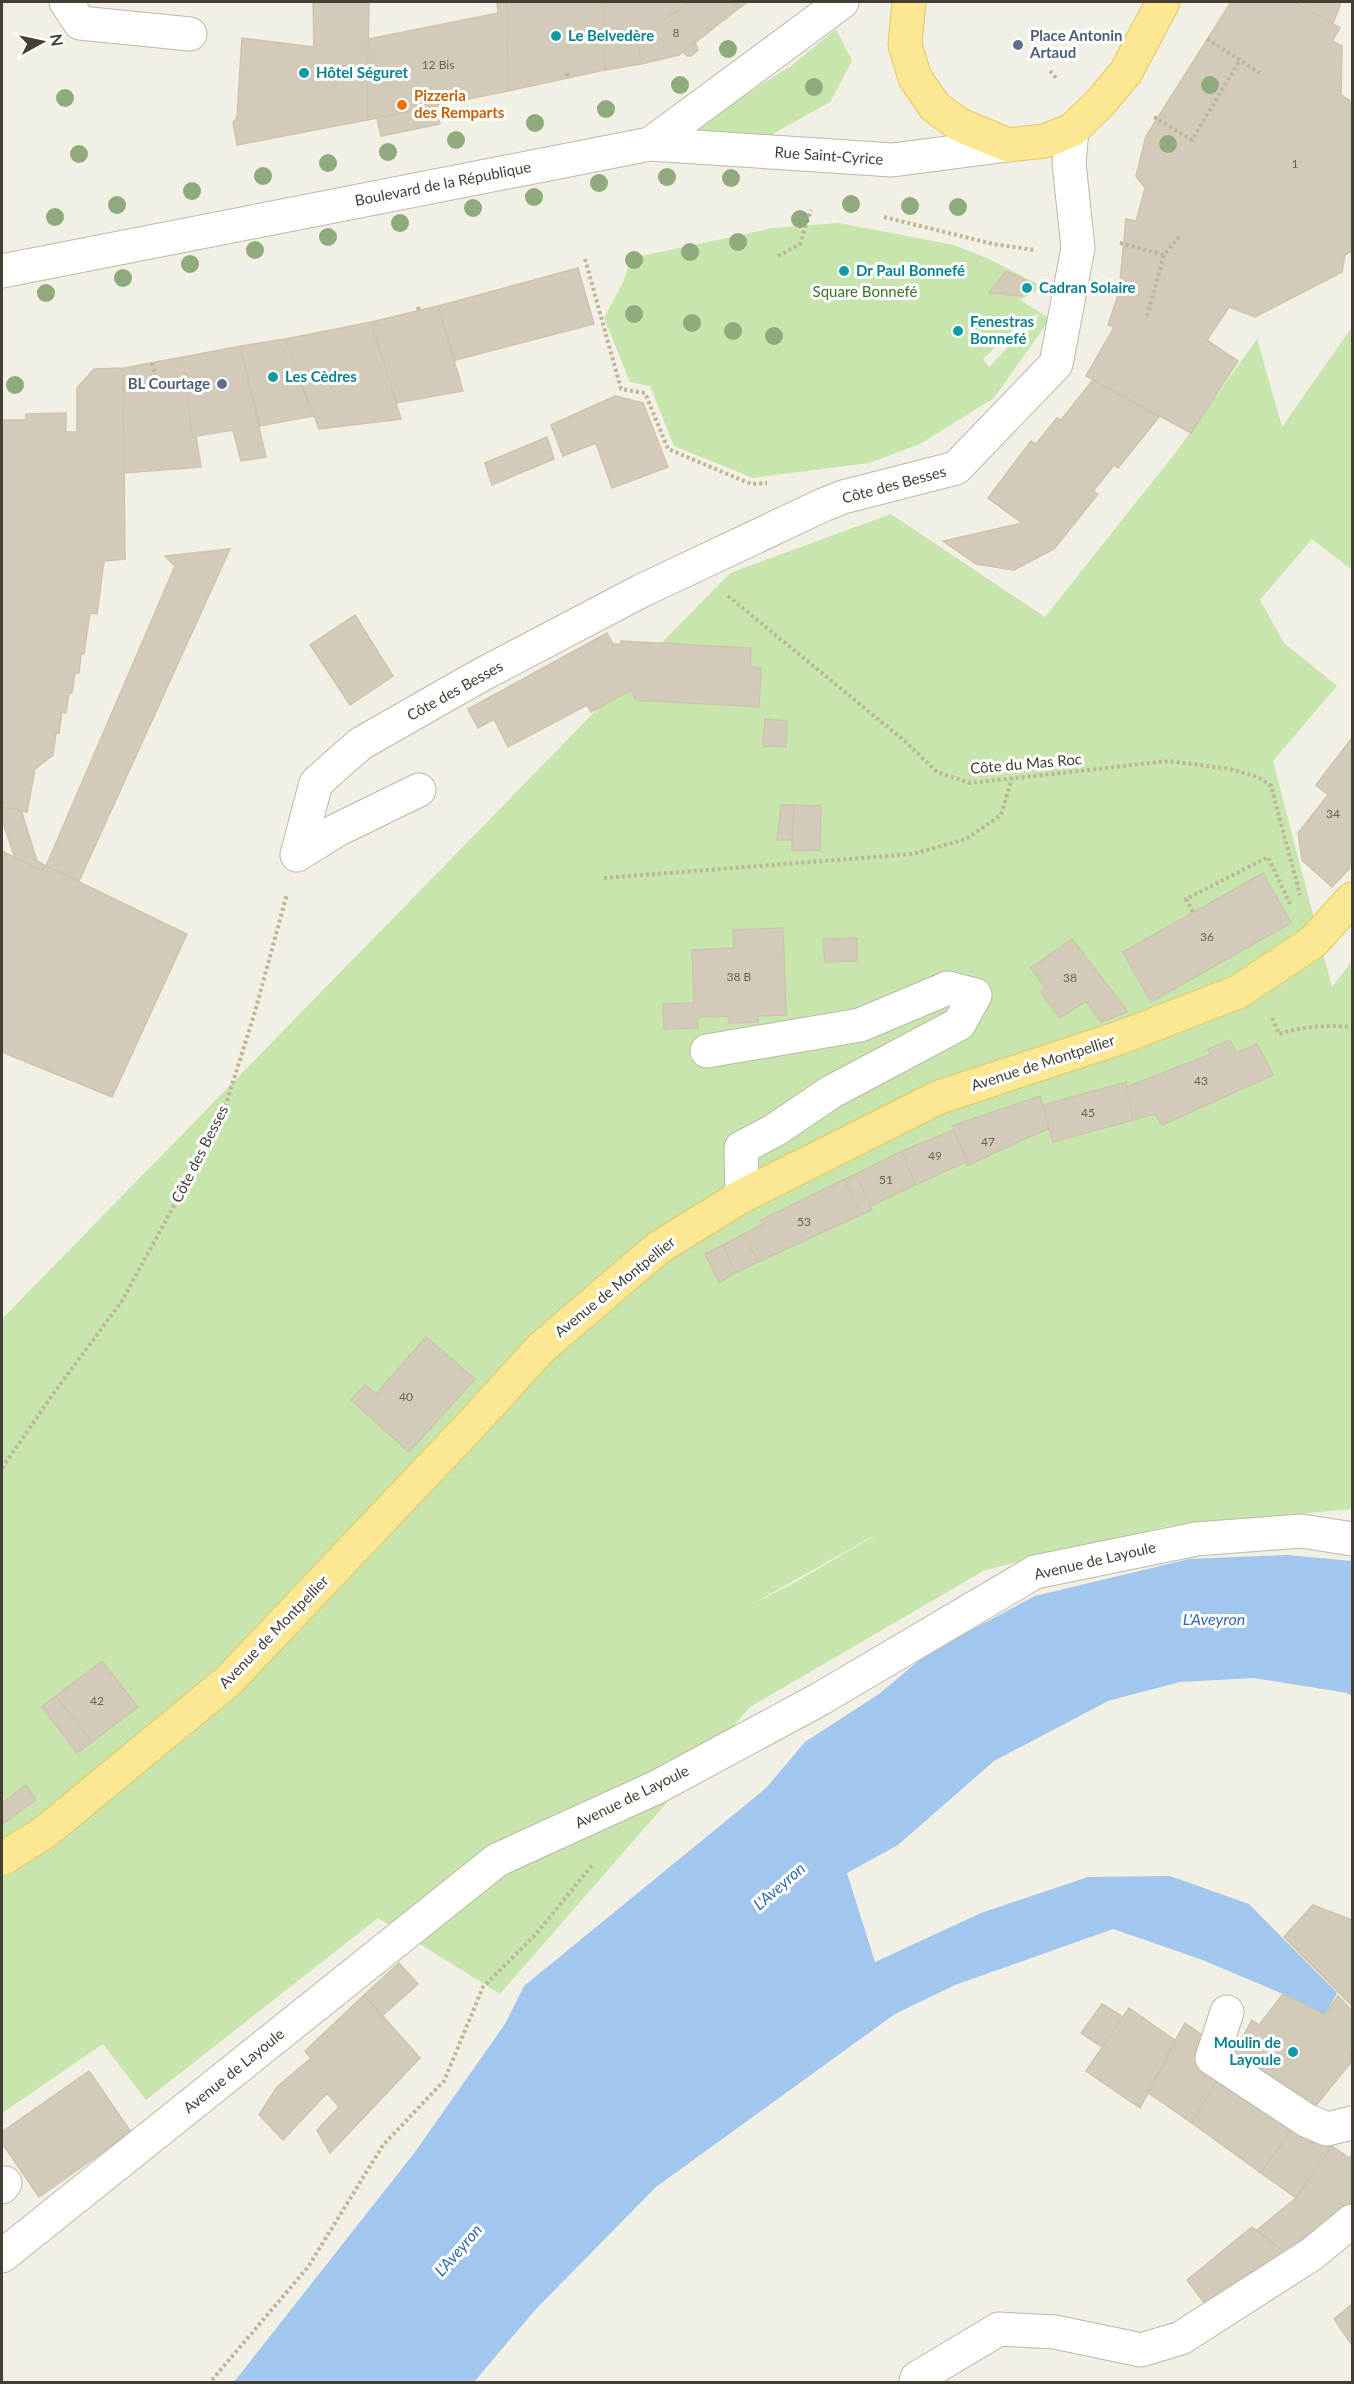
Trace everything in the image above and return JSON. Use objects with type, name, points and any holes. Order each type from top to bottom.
[{"type":"main road","name":"Rue Saint-Cyrice","points":[[909,2],[905,45],[915,78],[935,107],[960,125],[1008,145],[1045,141],[1072,130],[1100,103],[1126,72],[1163,2]]},
{"type":"main road","name":"Avenue de Montpellier","points":[[2,1859],[45,1832],[228,1681],[541,1348],[658,1248],[742,1196],[939,1097],[1119,1038],[1238,992],[1313,942],[1353,899]]},
{"type":"street","points":[[66,2],[80,23],[190,34]]},
{"type":"street","name":"Boulevard de la République","points":[[2,271],[650,144],[842,2]]},
{"type":"street","name":"Côte des Besses","points":[[297,855],[316,783],[360,744],[481,675],[641,591],[823,505],[843,497],[956,468],[1056,364],[1078,248],[1069,163],[1072,130]]},
{"type":"street","name":"Rue Saint-Cyrice","points":[[650,144],[892,160],[1008,145]]},
{"type":"street","points":[[297,855],[338,830],[419,790]]},
{"type":"street","points":[[707,1051],[860,1025],[948,988],[975,994],[959,1024],[831,1092],[775,1130],[741,1148],[742,1196]]},
{"type":"street","name":"Avenue de Layoule","points":[[2,2256],[497,1860],[657,1787],[820,1699],[1035,1572],[1196,1539],[1302,1532],[1353,1539]]},
{"type":"street","points":[[1227,2012],[1212,2058],[1306,2120],[1327,2129],[1353,2123]]},
{"type":"street","points":[[916,2382],[917,2378],[999,2329],[1055,2332],[1141,2350],[1181,2338],[1312,2254],[1353,2221]]},
{"type":"path","points":[[1207,39],[1260,73]]},
{"type":"path","points":[[1154,117],[1192,140],[1240,60]]},
{"type":"path","points":[[1050,71],[1058,80]]},
{"type":"path","points":[[778,256],[800,244],[811,210]]},
{"type":"path","points":[[884,217],[993,244],[1033,250]]},
{"type":"path","points":[[1148,316],[1164,255],[1181,234]]},
{"type":"path","points":[[1124,245],[1164,255]]},
{"type":"path","points":[[585,259],[621,389],[645,393],[668,449],[751,484],[774,482]]},
{"type":"path","points":[[152,363],[154,376]]},
{"type":"path","name":"Côte du Mas Roc","points":[[728,596],[897,734],[937,772],[970,783],[1169,761],[1230,769],[1258,777],[1271,786],[1302,904]]},
{"type":"path","points":[[604,878],[913,854],[966,839],[1001,815],[1012,778]]},
{"type":"path","name":"Côte des Besses","points":[[2,1468],[122,1301],[222,1117],[254,1015],[297,855]]},
{"type":"path","points":[[1193,912],[1186,898],[1268,857],[1291,906]]},
{"type":"path","points":[[1279,1034],[1294,1029],[1333,1025],[1353,1027]]},
{"type":"path","points":[[212,2380],[308,2267],[383,2145],[444,2082],[483,1988],[536,1934],[594,1863]]},
{"type":"green space","points":[[836,29],[852,61],[830,102],[769,136],[686,135],[687,125],[743,96],[791,66]]},
{"type":"green space","name":"Square Bonnefé","points":[[839,223],[954,245],[989,259],[1043,287],[1020,300],[1050,319],[994,398],[920,444],[869,463],[753,478],[674,446],[650,386],[630,382],[604,318],[623,282],[632,258],[773,228]],"holes":[[[1040,314],[989,367],[983,359],[1025,318]]]},
{"type":"green space","points":[[1352,327],[1352,570],[1312,539],[1260,600],[1284,643],[1337,686],[1273,761],[1332,987],[1352,961],[1352,1509],[1169,1526],[985,1570],[750,1707],[500,1994],[378,1918],[146,2100],[103,2044],[2,2113],[2,1319],[730,573],[891,514],[1045,617],[1176,452],[1257,339],[1282,427]],"holes":[[[874,1536],[794,1583],[747,1607]]]},
{"type":"water","name":"L'Aveyron","points":[[1287,1555],[1352,1561],[1352,1696],[1347,1693],[1254,1678],[1180,1682],[1108,1701],[994,1761],[898,1845],[847,1873],[875,1962],[981,1913],[1088,1877],[1170,1876],[1249,1904],[1337,1993],[1325,2015],[1283,1994],[1200,1959],[1113,1929],[955,1985],[895,2014],[656,2187],[536,2309],[474,2382],[234,2382],[415,2152],[505,2024],[524,1986],[766,1788],[805,1742],[879,1694],[928,1653],[1035,1596],[1189,1559]]},
{"type":"building","name":"Hôtel Séguret","points":[[313,2],[369,2],[367,120],[237,145],[233,123],[237,117],[242,38],[314,47]]},
{"type":"building","points":[[497,2],[507,2],[508,91],[367,120],[368,39],[498,13]]},
{"type":"building","name":"Le Belvedère","points":[[507,2],[604,2],[605,70],[508,91]]},
{"type":"building","points":[[604,2],[690,2],[637,38],[641,64],[605,70]]},
{"type":"building","points":[[690,2],[729,2],[739,8],[679,55],[641,64],[637,38]]},
{"type":"building","points":[[729,2],[748,2],[739,8]]},
{"type":"building","points":[[1231,2],[1294,2],[1340,28],[1332,41],[1342,46],[1341,95],[1352,102],[1352,251],[1345,255],[1342,272],[1255,317],[1229,307],[1207,340],[1238,361],[1191,433],[1086,376],[1114,327],[1108,325],[1119,292],[1126,219],[1136,221],[1145,188],[1136,176],[1146,136]]},
{"type":"building","points":[[1294,2],[1341,2],[1333,24]]},
{"type":"building","points":[[695,42],[698,50],[691,56],[687,56],[683,52]]},
{"type":"building","points":[[437,106],[440,124],[381,136],[377,118]]},
{"type":"building","points":[[578,268],[594,324],[455,360],[438,306]]},
{"type":"building","points":[[1006,271],[1033,284],[1021,296],[989,293]]},
{"type":"building","points":[[438,306],[463,391],[397,403],[371,322]]},
{"type":"building","points":[[371,322],[401,419],[319,429],[285,339]]},
{"type":"building","name":"Les Cèdres","points":[[285,339],[313,416],[260,426],[240,346]]},
{"type":"building","points":[[240,346],[266,457],[241,461],[233,430],[192,437],[183,357]]},
{"type":"building","points":[[183,357],[192,437],[196,436],[201,467],[124,473],[123,368]]},
{"type":"building","points":[[123,368],[125,559],[104,561],[97,614],[90,613],[79,673],[75,673],[66,713],[62,712],[53,755],[35,769],[27,812],[2,807],[2,420],[26,420],[26,414],[66,413],[66,432],[77,432],[77,388],[94,369]]},
{"type":"building","points":[[1093,380],[1159,417],[1118,468],[1114,465],[1093,491],[1098,494],[1054,549],[1014,570],[976,564],[943,541],[1022,523],[988,498],[1031,441],[1036,444],[1057,418],[1061,420]]},
{"type":"building","points":[[615,396],[643,403],[668,467],[612,488],[596,443],[563,456],[551,425]]},
{"type":"building","points":[[547,437],[554,459],[492,485],[485,463]]},
{"type":"building","points":[[230,549],[79,881],[46,866],[175,566],[165,556]]},
{"type":"building","points":[[355,615],[393,676],[350,705],[310,645]]},
{"type":"building","points":[[607,633],[613,644],[621,644],[621,641],[751,648],[750,667],[761,668],[759,707],[636,700],[631,690],[591,712],[587,705],[508,747],[494,719],[478,728],[468,709]]},
{"type":"building","points":[[765,719],[787,721],[786,747],[763,746]]},
{"type":"building","points":[[1352,738],[1352,866],[1332,887],[1302,860],[1298,833],[1328,795],[1316,785]]},
{"type":"building","points":[[781,805],[794,805],[792,840],[777,840]]},
{"type":"building","points":[[794,805],[821,806],[820,850],[792,851]]},
{"type":"building","points":[[2,807],[21,810],[37,861],[46,866],[41,871],[15,858],[2,820]]},
{"type":"building","points":[[2,851],[41,871],[46,866],[187,934],[112,1097],[2,1052]]},
{"type":"building","points":[[1263,873],[1291,923],[1151,1002],[1123,952]]},
{"type":"building","points":[[783,928],[786,1015],[758,1016],[758,1022],[729,1023],[728,1016],[698,1017],[698,1028],[664,1029],[663,1004],[694,1003],[692,950],[734,948],[733,930]]},
{"type":"building","points":[[857,938],[857,961],[825,962],[823,939]]},
{"type":"building","points":[[1072,939],[1127,1012],[1101,1022],[1086,1001],[1060,1018],[1040,992],[1045,988],[1031,968]]},
{"type":"building","points":[[1230,1040],[1237,1053],[1257,1044],[1273,1075],[1162,1125],[1155,1114],[1133,1120],[1127,1087],[1211,1054],[1208,1049]]},
{"type":"building","points":[[1126,1082],[1133,1120],[1053,1142],[1043,1105]]},
{"type":"building","points":[[1040,1096],[1049,1128],[968,1165],[952,1126]]},
{"type":"building","points":[[954,1130],[968,1161],[915,1185],[902,1151]]},
{"type":"building","points":[[902,1151],[915,1185],[870,1206],[856,1174]]},
{"type":"building","points":[[856,1174],[872,1210],[860,1215],[845,1179]]},
{"type":"building","points":[[845,1179],[860,1215],[758,1262],[744,1234],[763,1224],[761,1220]]},
{"type":"building","points":[[744,1234],[758,1262],[735,1273],[723,1245]]},
{"type":"building","points":[[723,1245],[735,1273],[719,1283],[705,1254]]},
{"type":"building","points":[[426,1337],[475,1379],[409,1452],[351,1400],[365,1385],[376,1394]]},
{"type":"building","points":[[102,1661],[138,1707],[92,1742],[56,1696]]},
{"type":"building","points":[[56,1696],[92,1742],[77,1753],[42,1707]]},
{"type":"building","points":[[26,1785],[36,1800],[2,1824],[2,1803]]},
{"type":"building","points":[[1313,1905],[1352,1920],[1352,2006],[1284,1937]]},
{"type":"building","points":[[399,1963],[418,1984],[382,2016],[364,1995]]},
{"type":"building","name":"Moulin de Layoule","points":[[1283,1994],[1325,2015],[1338,1996],[1352,2011],[1352,2050],[1350,2054],[1352,2061],[1313,2109],[1230,2060],[1252,2020],[1259,2025]]},
{"type":"building","points":[[364,1995],[420,2058],[330,2153],[317,2130],[339,2107],[327,2093],[283,2140],[259,2115],[277,2087],[311,2058],[305,2051]]},
{"type":"building","points":[[1102,2004],[1123,2017],[1102,2047],[1081,2033]]},
{"type":"building","points":[[1129,2008],[1176,2041],[1140,2108],[1086,2071]]},
{"type":"building","points":[[1185,2023],[1209,2040],[1220,2075],[1192,2123],[1147,2092]]},
{"type":"building","points":[[89,2071],[131,2132],[39,2197],[2,2143],[2,2132]]},
{"type":"building","points":[[1220,2075],[1293,2127],[1261,2173],[1192,2123]]},
{"type":"building","points":[[1293,2127],[1312,2141],[1318,2136],[1332,2146],[1296,2198],[1261,2173]]},
{"type":"building","points":[[1332,2146],[1349,2158],[1352,2155],[1352,2204],[1334,2227],[1290,2257],[1257,2230],[1296,2198]]},
{"type":"building","points":[[1252,2227],[1290,2257],[1212,2313],[1187,2280]]},
{"type":"building","points":[[1352,2304],[1352,2345],[1334,2319]]},
{"type":"place","name":"Le Belvedère","points":[[556,36]]},
{"type":"place","name":"Place Antonin Artaud","points":[[1018,45]]},
{"type":"place","name":"Hôtel Séguret","points":[[304,73]]},
{"type":"place","name":"Pizzeria des Remparts","points":[[402,105]]},
{"type":"place","name":"Dr Paul Bonnefé","points":[[844,271]]},
{"type":"place","name":"Cadran Solaire","points":[[1027,288]]},
{"type":"place","name":"Fenestras Bonnefé","points":[[958,331]]},
{"type":"place","name":"Les Cèdres","points":[[273,377]]},
{"type":"place","name":"BL Courtage","points":[[222,384]]},
{"type":"place","name":"Moulin de Layoule","points":[[1293,2052]]}]
